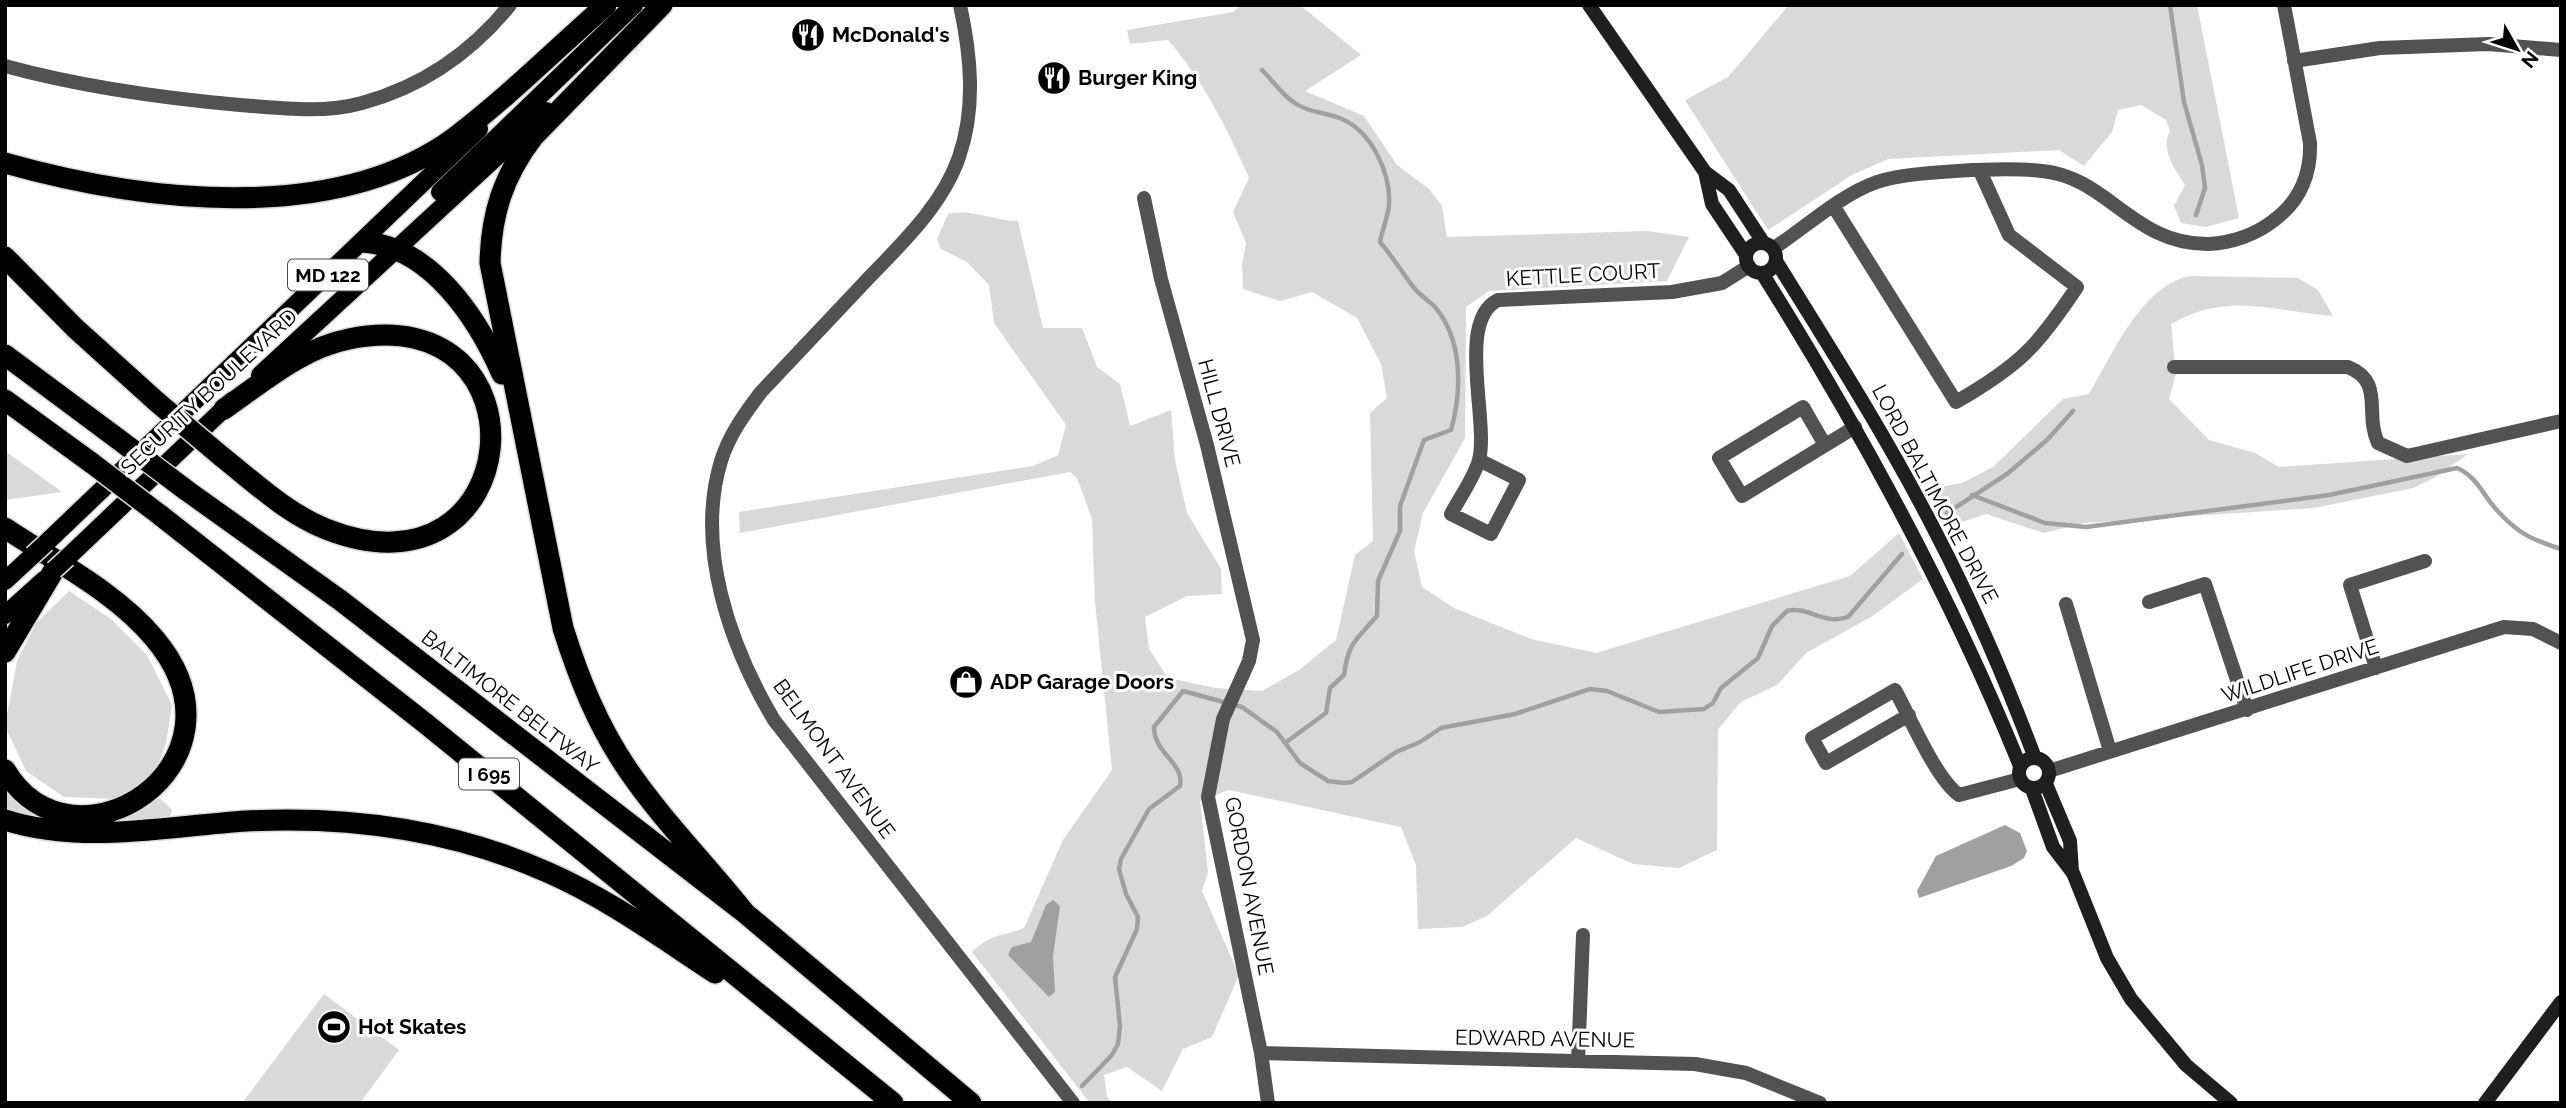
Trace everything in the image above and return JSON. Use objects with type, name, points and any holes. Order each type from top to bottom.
[{"type":"highway","points":[[5,163],[131,191],[197,197],[285,194],[337,186],[379,175],[419,158],[453,138],[607,5]]},
{"type":"highway","points":[[662,5],[533,137],[517,158],[495,208],[490,263],[563,628],[589,702],[610,741],[646,795],[745,913]]},
{"type":"highway","points":[[363,242],[396,247],[432,273],[474,320],[493,354],[519,415]]},
{"type":"highway","points":[[5,257],[75,328],[157,402],[278,502],[325,528],[367,540],[389,542],[425,536],[457,517],[480,487],[492,454],[491,420],[481,393],[469,374],[437,347],[397,335],[346,339],[318,349],[289,364],[224,409]]},
{"type":"highway","points":[[5,345],[61,397]]},
{"type":"highway","name":"BALTIMORE BELTWAY","points":[[5,355],[186,490],[340,600],[604,807],[745,913],[971,1103]]},
{"type":"highway","name":"I 695","points":[[5,400],[160,515],[436,731],[893,1103]]},
{"type":"highway","points":[[5,410],[58,439]]},
{"type":"highway","points":[[5,528],[102,592],[145,627],[169,658],[181,683],[186,705],[186,726],[175,763],[153,789],[118,810],[85,815],[55,810],[20,789],[5,770]]},
{"type":"highway","points":[[5,652],[61,564]]},
{"type":"highway","points":[[5,820],[48,831],[89,834],[297,819],[353,822],[456,840],[548,872],[621,910],[813,1038]]},
{"type":"main road","name":"SECURITY BOULEVARD","points":[[5,581],[363,242],[607,5]]},
{"type":"main road","points":[[396,247],[397,232],[634,5]]},
{"type":"main road","name":"SECURITY BOULEVARD","points":[[5,615],[396,247],[662,5]]},
{"type":"main road","name":"LORD BALTIMORE DRIVE","points":[[1589,5],[1705,172],[1729,190],[1771,251],[1856,390],[1936,532],[1995,657],[2035,758]]},
{"type":"main road","name":"LORD BALTIMORE DRIVE","points":[[1705,172],[1712,204],[1855,427],[1952,608],[2020,773]]},
{"type":"main road","points":[[1754,244],[1771,251],[1771,270],[1752,265],[1754,244]]},
{"type":"main road","points":[[2073,873],[2070,841],[2045,762],[2035,758],[2027,760],[2020,773],[2032,789],[2053,847],[2073,873],[2107,958],[2131,999],[2186,1065],[2231,1103]]},
{"type":"main road","points":[[2032,789],[2048,777]]},
{"type":"main road","points":[[2485,1103],[2561,1002]]},
{"type":"street","points":[[5,66],[126,92],[266,107],[337,107],[372,99],[440,70],[480,37],[510,5]]},
{"type":"street","name":"BELMONT AVENUE","points":[[960,5],[970,69],[970,90],[967,128],[959,159],[947,185],[909,236],[761,392],[743,416],[721,460],[711,514],[712,541],[735,638],[755,689],[774,720],[1073,1103]]},
{"type":"street","points":[[1771,251],[1860,190],[1889,179],[1980,171],[2038,170],[2069,176],[2139,224],[2177,241],[2220,244],[2263,228],[2281,215],[2306,179],[2311,162],[2310,143],[2284,5]]},
{"type":"street","points":[[2294,61],[2380,48],[2488,44],[2561,50]]},
{"type":"street","points":[[1834,207],[1956,402],[2018,363],[2047,332],[2077,286],[2009,234],[1980,171]]},
{"type":"street","name":"HILL DRIVE","points":[[1144,198],[1161,279],[1207,444],[1253,640]]},
{"type":"street","name":"KETTLE COURT","points":[[1479,460],[1519,481],[1491,534],[1451,514],[1479,460],[1478,335],[1482,312],[1490,304],[1498,300],[1672,292],[1722,283],[1752,265]]},
{"type":"street","points":[[2174,367],[2348,367],[2368,381],[2371,392],[2372,431],[2378,443],[2407,456],[2561,421]]},
{"type":"street","points":[[1825,445],[1803,407],[1719,458],[1742,496],[1855,427]]},
{"type":"street","points":[[2376,668],[2350,585],[2425,561]]},
{"type":"street","points":[[2150,602],[2205,584],[2247,710]]},
{"type":"street","points":[[2066,604],[2110,751]]},
{"type":"street","name":"WILDLIFE DRIVE","points":[[2048,777],[2110,751],[2504,627],[2533,628],[2561,643]]},
{"type":"street","name":"GORDON AVENUE","points":[[1253,640],[1249,661],[1230,702],[1216,748],[1208,797],[1261,1053],[1268,1103]]},
{"type":"street","points":[[1909,715],[1826,763],[1812,738],[1895,690],[1909,715],[1947,786],[1959,795],[2020,773]]},
{"type":"street","points":[[1578,1061],[1583,935]]},
{"type":"street","name":"EDWARD AVENUE","points":[[1261,1053],[1722,1067],[1746,1073],[1820,1103]]},
{"type":"shaded area","points":[[1242,5],[1300,5],[1361,55],[1305,91],[1364,116],[1397,165],[1429,189],[1442,206],[1447,237],[1647,231],[1689,237],[1667,281],[1489,291],[1466,307],[1465,438],[1423,513],[1414,551],[1422,587],[1454,608],[1531,639],[1596,653],[1850,576],[1899,533],[1923,579],[1871,617],[1806,653],[1777,685],[1741,702],[1718,729],[1717,850],[1679,868],[1633,864],[1576,838],[1487,916],[1462,927],[1418,929],[1416,865],[1401,827],[1229,790],[1200,801],[1208,872],[1202,891],[1239,975],[1212,1037],[1183,1049],[1162,1091],[1127,1067],[1104,1075],[1107,1097],[1113,1103],[1090,1103],[972,952],[992,938],[1024,928],[1063,840],[1112,770],[1095,602],[1092,519],[1077,478],[1070,472],[740,533],[739,512],[1033,466],[1058,455],[1066,425],[994,323],[989,285],[967,262],[941,249],[937,239],[948,214],[965,213],[1018,221],[1043,328],[1082,328],[1097,367],[1120,384],[1130,426],[1171,410],[1175,460],[1187,513],[1221,569],[1222,594],[1187,596],[1145,617],[1149,649],[1168,678],[1216,688],[1262,691],[1299,670],[1336,640],[1355,555],[1373,541],[1370,413],[1387,398],[1381,364],[1357,318],[1312,292],[1280,301],[1243,289],[1242,264],[1246,243],[1233,212],[1249,178],[1241,160],[1203,89],[1168,40],[1130,44],[1127,30],[1233,12]]},
{"type":"shaded area","points":[[1789,5],[2197,5],[2239,218],[2206,227],[2181,223],[2174,206],[2185,185],[2168,152],[2167,138],[2170,131],[2166,120],[2141,105],[2118,110],[2112,132],[2084,166],[2059,150],[1888,159],[1852,175],[1768,230],[1685,100],[1728,77]]},
{"type":"shaded area","points":[[2190,276],[2298,278],[2318,290],[2333,316],[2231,306],[2211,308],[2171,324],[2176,374],[2169,399],[2209,440],[2255,453],[2279,467],[2468,454],[2434,478],[2413,488],[2314,508],[2084,523],[2044,533],[1986,514],[1947,527],[1932,499],[1945,486],[1962,483],[1993,467],[2063,399],[2089,394],[2143,307],[2173,282]]},
{"type":"shaded area","points":[[5,451],[62,492],[5,500]]},
{"type":"shaded area","points":[[69,591],[111,619],[147,655],[172,705],[166,743],[155,773],[116,799],[64,797],[26,771],[5,726],[17,661],[37,622]]},
{"type":"shaded area","points":[[5,781],[110,821],[136,812],[160,798],[172,810],[169,821],[80,827],[5,810]]},
{"type":"shaded area","points":[[2005,825],[2020,833],[2027,851],[2024,858],[2011,866],[1919,898],[1917,891],[1936,856]]},
{"type":"shaded area","points":[[1053,900],[1060,906],[1053,956],[1055,992],[1049,997],[1008,955],[1012,947],[1031,942],[1046,905]]},
{"type":"shaded area","name":"Hot Skates","points":[[324,994],[399,1050],[360,1103],[242,1103]]},
{"type":"waterway","points":[[2170,5],[2184,102],[2202,165],[2205,188],[2196,215]]},
{"type":"waterway","points":[[1262,70],[1292,101],[1304,108],[1342,119],[1353,125],[1371,144],[1383,168],[1389,193],[1380,242],[1415,289],[1435,307],[1444,320],[1451,335],[1458,366],[1457,399],[1451,430],[1424,440],[1400,506],[1400,531],[1378,581],[1377,616],[1351,649],[1344,675],[1330,688],[1326,713],[1285,743]]},
{"type":"waterway","points":[[1947,513],[2007,474],[2047,440],[2073,411]]},
{"type":"waterway","points":[[1972,495],[2045,523],[2086,527],[2329,495],[2457,468],[2474,480],[2510,524],[2532,538],[2561,549]]},
{"type":"waterway","points":[[1082,1086],[1112,1055],[1118,1044],[1120,1026],[1115,977],[1137,929],[1138,917],[1126,894],[1119,869],[1121,859],[1149,809],[1180,786],[1178,771],[1159,744],[1154,727],[1183,691],[1242,707],[1277,732],[1300,763],[1328,781],[1352,782],[1396,752],[1420,742],[1441,728],[1515,714],[1590,689],[1607,691],[1659,712],[1704,709],[1713,703],[1721,688],[1758,658],[1772,626],[1787,611],[1802,611],[1831,619],[1848,617],[1902,554]]},
{"type":"place","name":"McDonald's","points":[[808,35]]},
{"type":"place","name":"Burger King","points":[[1054,78]]},
{"type":"place","name":"ADP Garage Doors","points":[[966,682]]},
{"type":"place","name":"Hot Skates","points":[[334,1027]]}]
